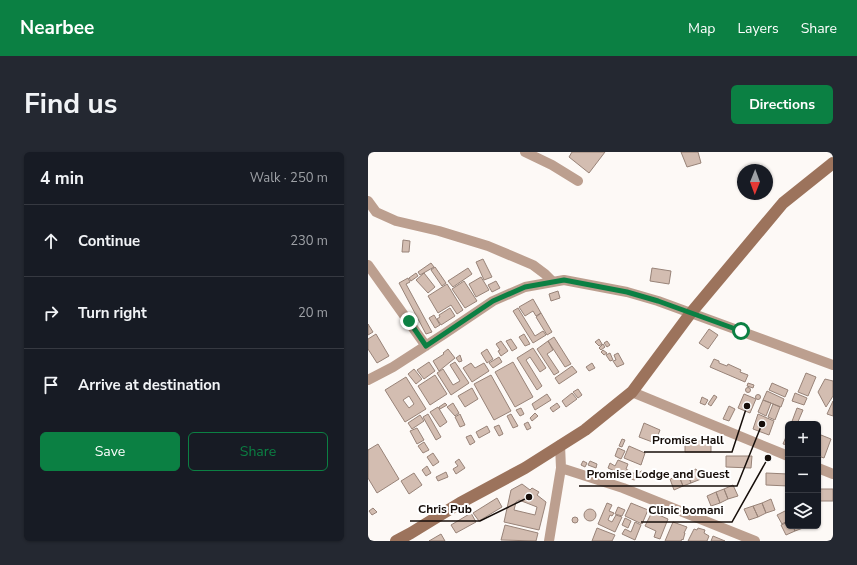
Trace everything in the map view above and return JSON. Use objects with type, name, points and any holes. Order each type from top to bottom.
[{"type":"main road","points":[[396,541],[460,503],[525,468],[585,430],[632,392],[690,314],[783,203],[833,163]]},
{"type":"street","points":[[525,152],[552,165],[578,181]]},
{"type":"street","points":[[368,202],[376,212],[396,221],[439,231],[488,246],[533,264],[553,282]]},
{"type":"street","points":[[368,266],[426,346]]},
{"type":"street","points":[[368,380],[426,346],[493,301],[525,287],[564,280],[627,292],[658,301],[690,314],[748,333],[833,365]]},
{"type":"street","points":[[632,392],[785,455]]},
{"type":"street","points":[[549,541],[561,468],[560,445]]},
{"type":"street","points":[[561,468],[624,488],[755,541]]},
{"type":"street","points":[[821,469],[833,474]]},
{"type":"building","points":[[572,152],[605,152],[589,173],[569,157]]},
{"type":"building","points":[[681,152],[698,152],[701,163],[687,167]]},
{"type":"building","points":[[403,240],[410,241],[409,252],[402,252]]},
{"type":"building","points":[[483,259],[492,277],[484,280],[476,262]]},
{"type":"building","points":[[431,263],[434,267],[420,275],[418,272]]},
{"type":"building","points":[[435,267],[446,283],[442,286],[431,270]]},
{"type":"building","points":[[468,268],[472,274],[453,287],[448,281]]},
{"type":"building","points":[[652,268],[671,271],[669,284],[650,281]]},
{"type":"building","points":[[416,273],[418,276],[411,281],[409,278]]},
{"type":"building","points":[[424,273],[435,287],[428,293],[416,280]]},
{"type":"building","points":[[481,277],[489,290],[476,297],[469,284]]},
{"type":"building","points":[[408,278],[410,282],[406,284],[432,332],[426,334],[399,283]]},
{"type":"building","points":[[464,281],[477,301],[465,308],[452,289]]},
{"type":"building","points":[[496,281],[500,288],[492,292],[488,285]]},
{"type":"building","points":[[447,284],[463,310],[457,314],[451,305],[438,313],[428,296]]},
{"type":"building","points":[[558,291],[560,298],[551,301],[549,294]]},
{"type":"building","points":[[533,299],[541,313],[536,316],[533,311],[525,316],[519,307]]},
{"type":"building","points":[[450,308],[455,316],[441,325],[437,319],[440,317],[439,315]]},
{"type":"building","points":[[518,308],[535,336],[543,331],[546,335],[533,343],[513,311]]},
{"type":"building","points":[[541,313],[552,332],[547,335],[536,317]]},
{"type":"building","points":[[434,315],[440,325],[435,328],[429,318]]},
{"type":"building","points":[[368,324],[373,332],[368,335]]},
{"type":"building","points":[[709,329],[718,335],[708,349],[699,343]]},
{"type":"building","points":[[376,334],[389,356],[377,363],[368,349],[368,339]]},
{"type":"building","points":[[524,334],[530,344],[525,346],[519,337]]},
{"type":"building","points":[[554,337],[571,364],[565,367],[548,341]]},
{"type":"building","points":[[511,339],[517,348],[512,351],[506,341]]},
{"type":"building","points":[[599,339],[602,344],[599,346],[595,342]]},
{"type":"building","points":[[501,341],[508,351],[501,356],[498,351],[500,350],[496,344]]},
{"type":"building","points":[[548,341],[553,350],[547,354],[559,372],[554,375],[537,349]]},
{"type":"building","points":[[607,341],[610,345],[607,347],[604,343]]},
{"type":"building","points":[[603,344],[605,347],[601,350],[599,348]]},
{"type":"building","points":[[533,348],[546,368],[540,372],[530,357],[526,360],[542,386],[537,390],[517,358]]},
{"type":"building","points":[[448,349],[455,358],[439,371],[433,361],[444,354],[443,353]]},
{"type":"building","points":[[487,349],[493,359],[487,363],[481,353]]},
{"type":"building","points":[[603,350],[607,353],[604,355],[601,352]]},
{"type":"building","points":[[610,353],[613,360],[610,361],[606,355]]},
{"type":"building","points":[[618,353],[624,364],[617,367],[613,361],[616,360],[614,355]]},
{"type":"building","points":[[460,355],[462,361],[459,362],[456,358]]},
{"type":"building","points":[[499,357],[502,362],[493,368],[489,363]]},
{"type":"building","points":[[714,359],[719,361],[719,363],[727,366],[728,364],[741,370],[740,372],[748,375],[745,382],[710,367]]},
{"type":"building","points":[[429,362],[435,371],[424,379],[417,370]]},
{"type":"building","points":[[455,362],[469,383],[451,395],[437,373],[443,369],[453,385],[460,381],[450,365]]},
{"type":"building","points":[[513,362],[533,397],[515,407],[495,372]]},
{"type":"building","points":[[471,363],[475,368],[484,363],[489,371],[472,382],[463,368]]},
{"type":"building","points":[[592,363],[595,368],[589,371],[586,367]]},
{"type":"building","points":[[572,366],[577,372],[559,384],[555,378]]},
{"type":"building","points":[[414,369],[422,379],[416,384],[408,374]]},
{"type":"building","points":[[806,373],[816,377],[808,396],[798,392]]},
{"type":"building","points":[[435,375],[447,394],[430,405],[418,386]]},
{"type":"building","points":[[491,375],[511,411],[494,420],[474,384]]},
{"type":"building","points":[[406,377],[426,409],[405,422],[385,390]],"holes":[[[409,396],[414,404],[409,408],[403,400]]]},
{"type":"building","points":[[825,379],[833,381],[833,396],[826,407],[818,392]]},
{"type":"building","points":[[748,383],[754,385],[753,388],[747,386]]},
{"type":"building","points":[[772,383],[788,390],[785,397],[769,390]]},
{"type":"building","points":[[472,388],[478,399],[465,407],[458,396]]},
{"type":"building","points":[[746,388],[750,388],[750,392],[746,392]]},
{"type":"building","points":[[578,389],[582,395],[578,398],[573,392]]},
{"type":"building","points":[[767,391],[784,399],[781,407],[763,400]]},
{"type":"building","points":[[572,393],[577,399],[566,407],[562,401]]},
{"type":"building","points":[[795,393],[807,398],[804,405],[792,401]]},
{"type":"building","points":[[547,394],[551,400],[535,410],[532,404]]},
{"type":"building","points":[[744,394],[756,399],[750,413],[738,408]]},
{"type":"building","points":[[714,395],[717,397],[711,406],[708,404]]},
{"type":"building","points":[[756,395],[760,395],[760,399],[756,399]]},
{"type":"building","points":[[702,397],[708,400],[705,405],[700,403]]},
{"type":"building","points":[[763,400],[771,403],[766,416],[758,412]]},
{"type":"building","points":[[833,401],[833,416],[827,414]]},
{"type":"building","points":[[445,403],[447,405],[440,409],[439,407]]},
{"type":"building","points":[[453,403],[459,413],[455,416],[447,407]]},
{"type":"building","points":[[557,403],[560,407],[553,412],[550,408]]},
{"type":"building","points":[[773,404],[780,407],[775,420],[768,417]]},
{"type":"building","points":[[729,406],[735,409],[729,421],[723,419]]},
{"type":"building","points":[[438,407],[447,422],[440,427],[430,412]]},
{"type":"building","points":[[521,408],[524,414],[520,416],[516,410]]},
{"type":"building","points":[[797,408],[803,410],[798,421],[792,421]]},
{"type":"building","points":[[535,413],[538,416],[532,421],[530,418]]},
{"type":"building","points":[[428,414],[441,437],[436,440],[423,417]]},
{"type":"building","points":[[460,414],[465,425],[460,427],[455,417]]},
{"type":"building","points":[[511,414],[518,426],[513,428],[507,416]]},
{"type":"building","points":[[758,414],[774,421],[769,435],[753,429]]},
{"type":"building","points":[[420,415],[424,421],[412,429],[408,423]]},
{"type":"building","points":[[528,422],[531,428],[527,430],[524,424]]},
{"type":"building","points":[[644,423],[660,430],[655,443],[639,437]]},
{"type":"building","points":[[499,425],[503,434],[499,436],[494,427]]},
{"type":"building","points":[[487,426],[490,432],[479,438],[476,432]]},
{"type":"building","points":[[417,428],[424,440],[417,444],[410,431]]},
{"type":"building","points":[[471,435],[475,442],[470,445],[466,437]]},
{"type":"building","points":[[821,435],[831,439],[824,458],[821,457]]},
{"type":"building","points":[[622,439],[625,440],[622,447],[619,446]]},
{"type":"building","points":[[685,441],[711,441],[711,452],[685,452]]},
{"type":"building","points":[[424,442],[429,450],[423,453],[418,446]]},
{"type":"building","points":[[378,444],[399,479],[377,493],[368,478],[368,450]]},
{"type":"building","points":[[629,446],[645,453],[641,465],[624,458]]},
{"type":"building","points":[[618,448],[625,451],[621,459],[615,456]]},
{"type":"building","points":[[433,453],[439,462],[433,466],[427,457]]},
{"type":"building","points":[[726,456],[752,456],[751,468],[726,467]]},
{"type":"building","points":[[459,459],[465,468],[456,474],[453,469],[458,466],[455,462]]},
{"type":"building","points":[[618,460],[628,464],[626,469],[635,474],[642,471],[644,476],[634,480],[608,468],[610,463],[615,466]]},
{"type":"building","points":[[583,461],[587,463],[585,467],[581,465]]},
{"type":"building","points":[[590,461],[597,464],[596,468],[588,465]]},
{"type":"building","points":[[427,466],[431,473],[426,476],[422,470]]},
{"type":"building","points":[[696,469],[701,479],[691,483],[687,472]]},
{"type":"building","points":[[446,472],[448,477],[438,481],[436,477]]},
{"type":"building","points":[[687,472],[691,483],[683,486],[679,476]]},
{"type":"building","points":[[414,473],[422,485],[409,494],[401,481]]},
{"type":"building","points":[[766,473],[785,474],[785,486],[766,485]]},
{"type":"building","points":[[679,476],[683,486],[674,490],[670,479]]},
{"type":"building","points":[[522,484],[530,490],[532,488],[539,492],[537,495],[546,502],[539,530],[504,522],[511,490]],"holes":[[[519,500],[537,507],[535,515],[514,510],[516,502]]]},
{"type":"building","points":[[733,485],[738,496],[728,499],[724,489]]},
{"type":"building","points":[[724,489],[728,499],[720,503],[716,492]]},
{"type":"building","points":[[821,489],[833,489],[833,501],[821,501]]},
{"type":"building","points":[[716,492],[720,503],[711,506],[707,496]]},
{"type":"building","points":[[497,498],[502,507],[479,521],[473,513]]},
{"type":"building","points":[[771,499],[775,510],[766,513],[762,503]]},
{"type":"building","points":[[607,503],[612,505],[609,511],[614,513],[612,516],[610,515],[608,520],[612,522],[616,515],[622,517],[615,532],[598,524]]},
{"type":"building","points":[[631,503],[648,510],[642,524],[625,516]]},
{"type":"building","points":[[762,503],[766,513],[758,517],[753,506]]},
{"type":"building","points":[[753,506],[758,517],[749,520],[744,509]]},
{"type":"building","points":[[618,507],[625,510],[622,516],[615,514]]},
{"type":"building","points":[[373,508],[377,512],[372,515],[369,511]]},
{"type":"building","points":[[588,509],[592,509],[596,515],[592,521],[588,521],[584,517],[584,513]]},
{"type":"building","points":[[785,511],[785,522],[782,524],[777,515]]},
{"type":"building","points":[[652,512],[668,519],[660,539],[654,537],[656,531],[645,526]]},
{"type":"building","points":[[471,513],[476,522],[456,533],[451,525]]},
{"type":"building","points":[[575,517],[578,520],[575,523],[572,520]]},
{"type":"building","points":[[625,518],[631,521],[628,528],[622,525]]},
{"type":"building","points":[[635,522],[641,525],[635,540],[622,534],[625,529],[631,532]]},
{"type":"building","points":[[673,522],[687,527],[683,540],[665,541]]},
{"type":"building","points":[[785,523],[785,529],[794,529],[795,531],[786,535],[781,525]]},
{"type":"building","points":[[505,525],[538,533],[536,541],[501,540]]},
{"type":"building","points":[[597,528],[615,535],[612,541],[592,541]]},
{"type":"building","points":[[698,528],[705,530],[704,533],[709,536],[707,541],[688,541],[694,529],[697,530]]},
{"type":"building","points":[[441,534],[445,541],[429,541]]},
{"type":"building","points":[[713,536],[725,541],[711,541]]},
{"type":"place","name":"Promise Hall","points":[[747,406]]},
{"type":"place","name":"Promise Lodge and Guest","points":[[762,424]]},
{"type":"place","name":"Clinic bomani","points":[[768,458]]},
{"type":"place","name":"Chris Pub","points":[[529,497]]},
{"type":"route","points":[[409,321],[426,346],[493,301],[525,287],[564,280],[627,292],[658,301],[690,314],[741,331]]}]
